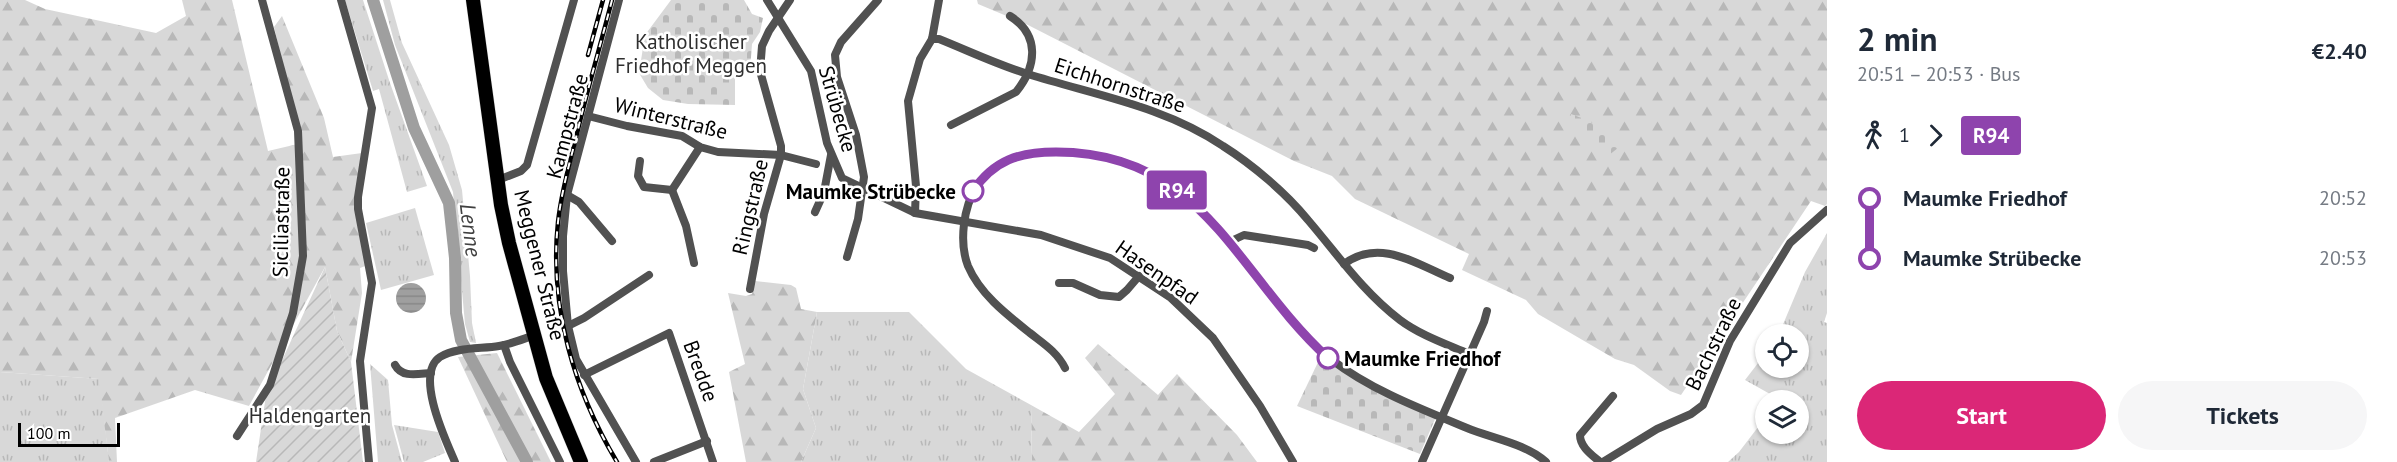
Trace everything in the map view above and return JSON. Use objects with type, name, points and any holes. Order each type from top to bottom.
[{"type":"main road","name":"Meggener Straße","points":[[473,0],[509,243],[546,378],[581,462]]},
{"type":"street","name":"Siciliastraße","points":[[237,436],[270,385],[293,313],[303,256],[298,131],[262,0]]},
{"type":"street","points":[[341,0],[372,108],[358,197],[359,215],[372,283],[360,361],[369,462]]},
{"type":"street","points":[[498,180],[521,171],[527,165],[574,0]]},
{"type":"street","name":"Kampstraße","points":[[619,0],[567,195],[562,271],[568,326],[576,359],[636,462]]},
{"type":"street","name":"Strübecke","points":[[767,0],[811,71],[831,154],[842,178],[915,213],[965,221]]},
{"type":"street","name":"Ringstraße","points":[[750,289],[764,214],[781,155],[773,115],[760,70],[762,46],[769,31],[790,0]]},
{"type":"street","points":[[847,257],[858,219],[864,177],[862,158],[837,77],[836,55],[841,42],[878,0]]},
{"type":"street","points":[[915,213],[916,186],[908,101],[920,59],[932,39],[939,0]]},
{"type":"street","points":[[951,125],[1016,92],[1027,74],[1032,53],[1027,31],[1022,24],[1010,16]]},
{"type":"street","name":"Eichhornstraße","points":[[932,39],[939,39],[1027,74],[1126,101],[1168,117],[1222,145],[1276,186],[1307,218],[1368,292],[1402,322],[1469,354]]},
{"type":"street","name":"Winterstraße","points":[[588,116],[682,136],[700,147],[718,152],[781,155],[816,164]]},
{"type":"street","points":[[672,190],[700,147]]},
{"type":"street","points":[[1065,368],[1056,353],[1002,310],[980,287],[973,276],[963,243],[965,221],[973,191],[1002,162],[1032,153],[1077,153],[1124,161],[1174,188],[1203,212],[1280,308],[1328,358],[1362,380],[1498,440],[1535,452],[1546,462]]},
{"type":"street","points":[[815,212],[824,192],[831,154]]},
{"type":"street","points":[[640,161],[638,176],[644,187],[672,190]]},
{"type":"street","points":[[672,190],[686,226],[694,263]]},
{"type":"street","points":[[567,195],[579,202],[612,241]]},
{"type":"street","name":"Bachstraße","points":[[1602,462],[1657,429],[1691,414],[1703,405],[1730,341],[1790,243],[1827,210]]},
{"type":"street","name":"Hasenpfad","points":[[965,221],[1041,235],[1110,258],[1171,298],[1213,339],[1260,405],[1293,462]]},
{"type":"street","points":[[1229,242],[1244,235],[1308,245],[1314,248]]},
{"type":"street","points":[[1344,264],[1355,256],[1377,251],[1396,256],[1450,278]]},
{"type":"street","points":[[568,326],[584,318],[648,275]]},
{"type":"street","points":[[1059,283],[1073,283],[1100,295],[1119,297],[1139,276]]},
{"type":"street","points":[[1422,462],[1487,311]]},
{"type":"street","name":"Bredde","points":[[584,375],[669,333],[713,462]]},
{"type":"street","points":[[455,462],[434,410],[430,373],[432,366],[437,359],[454,352],[500,346],[535,335]]},
{"type":"street","points":[[500,346],[560,462]]},
{"type":"street","points":[[394,365],[404,374],[430,373]]},
{"type":"street","points":[[1602,462],[1588,452],[1580,440],[1580,435],[1613,396]]},
{"type":"street","points":[[654,462],[707,441]]},
{"type":"green space","points":[[0,0],[25,0],[45,9],[156,33],[186,16],[182,0],[232,0],[268,151],[302,143],[274,27],[282,16],[324,118],[333,157],[362,153],[355,196],[368,265],[360,268],[362,293],[351,362],[337,331],[325,267],[249,406],[195,390],[115,418],[117,462],[109,462],[99,379],[0,372]]},
{"type":"green space","points":[[345,0],[363,0],[427,186],[407,192],[379,89],[373,91]]},
{"type":"green space","points":[[383,0],[390,0],[402,43],[449,145],[462,190],[472,323],[476,343],[470,342],[465,324],[453,192],[395,45]]},
{"type":"green space","name":"Katholischer Friedhof Meggen","points":[[671,0],[744,0],[752,14],[763,18],[760,32],[752,44],[750,70],[735,71],[735,105],[688,104],[663,100],[648,88],[639,73],[645,35]]},
{"type":"green space","points":[[977,0],[1827,0],[1827,204],[1825,206],[1811,201],[1681,395],[1670,391],[1634,365],[1615,359],[1538,314],[1526,300],[1462,270],[1469,254],[1355,199],[1332,176],[1294,161],[1028,25],[978,4]]},
{"type":"green space","points":[[1571,114],[1604,130],[1618,148],[1609,155],[1571,123]]},
{"type":"green space","points":[[415,208],[434,275],[381,290],[366,223]]},
{"type":"green space","points":[[1827,233],[1827,313],[1824,322],[1827,323],[1827,462],[1728,462],[1755,431],[1755,444],[1809,444],[1809,390],[1763,390],[1745,380],[1755,367],[1755,378],[1809,378],[1809,324],[1783,324],[1805,272]]},
{"type":"green space","name":"Haldengarten","points":[[325,267],[337,331],[351,362],[363,462],[256,462],[266,395]]},
{"type":"green space","points":[[755,281],[791,285],[796,288],[801,309],[817,312],[803,389],[816,428],[801,462],[746,462],[729,372],[745,364],[728,293],[746,296],[752,294]]},
{"type":"green space","points":[[817,312],[909,312],[966,369],[1031,405],[1032,462],[801,462],[816,428],[803,389]]},
{"type":"green space","points":[[1098,344],[1158,395],[1177,374],[1237,435],[1257,462],[1032,462],[1031,405],[1079,432],[1115,394],[1085,358]]},
{"type":"green space","points":[[497,353],[551,462],[507,462],[458,357]]},
{"type":"green space","points":[[1321,356],[1436,417],[1420,454],[1297,406]]},
{"type":"green space","points":[[370,364],[388,380],[392,425],[402,462],[378,462]]},
{"type":"green space","points":[[0,372],[100,379],[109,462],[0,462]]},
{"type":"green space","points":[[394,425],[438,432],[445,453],[423,462],[404,462]]},
{"type":"shaded area","points":[[411,283],[421,288],[426,298],[421,308],[411,313],[401,308],[396,298],[401,288]]},
{"type":"waterway","name":"Lenne","points":[[373,0],[414,128],[449,203],[455,258],[456,313],[461,340],[527,462]]},
{"type":"railway","points":[[588,55],[603,0]]},
{"type":"railway","points":[[612,0],[565,182],[558,222],[556,254],[557,285],[568,347],[588,406],[617,462]]},
{"type":"bus line","name":"R94","points":[[973,191],[997,165],[1032,153],[1077,153],[1124,161],[1174,188],[1203,212],[1280,308],[1328,358]]},
{"type":"place","name":"Maumke Strübecke","points":[[973,191]]},
{"type":"place","name":"Maumke Friedhof","points":[[1328,358]]}]
